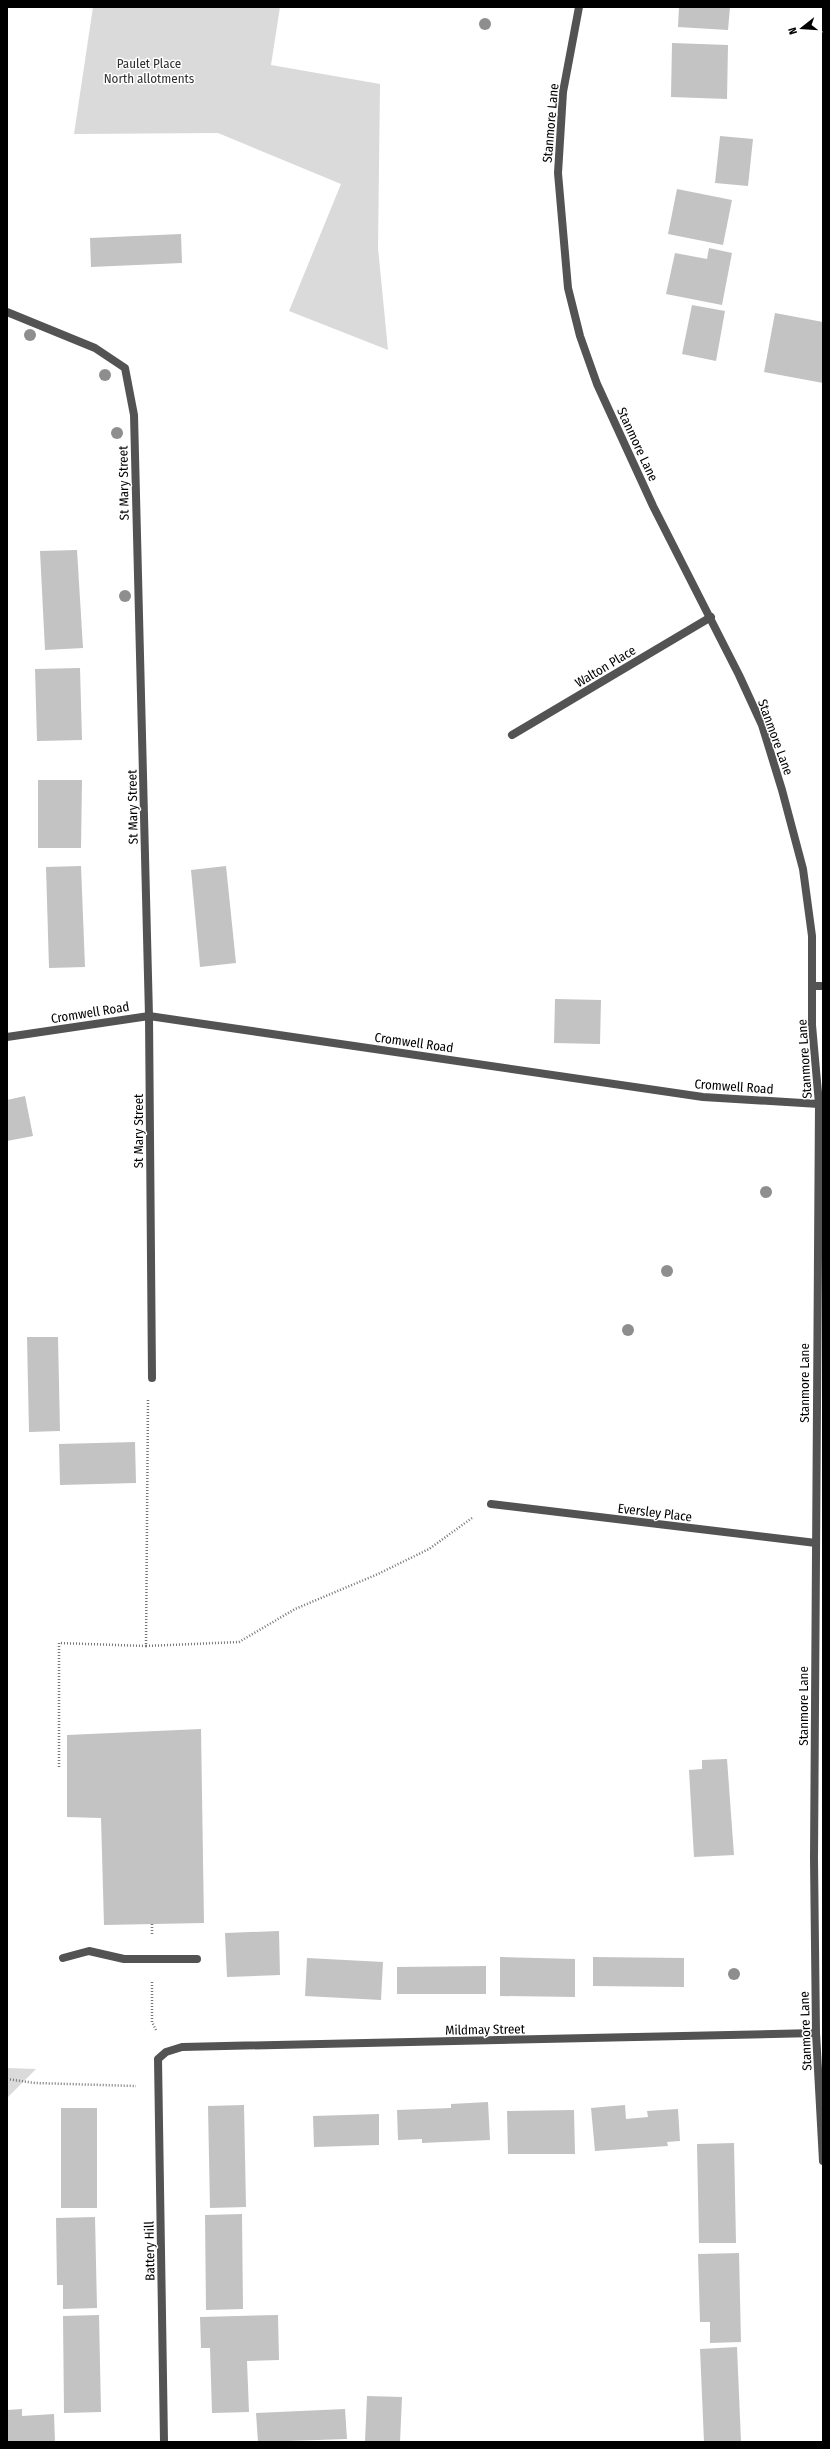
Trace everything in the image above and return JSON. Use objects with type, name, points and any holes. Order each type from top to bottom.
[{"type":"street","name":"Stanmore Lane","points":[[579,7],[563,92],[558,173],[568,288],[580,336],[597,384],[653,506],[710,617],[762,725],[782,790],[803,869],[812,936],[812,1025],[819,1104],[814,1859],[816,2033],[823,2161]]},
{"type":"street","name":"St Mary Street","points":[[7,312],[95,348],[125,368],[134,415],[149,1016],[152,1378]]},
{"type":"street","name":"Walton Place","points":[[512,735],[710,617]]},
{"type":"street","points":[[813,986],[823,986]]},
{"type":"street","name":"Cromwell Road","points":[[7,1037],[149,1016],[703,1097],[819,1104]]},
{"type":"street","name":"Eversley Place","points":[[491,1504],[816,1543]]},
{"type":"street","points":[[63,1958],[89,1951],[124,1959],[197,1959]]},
{"type":"street","name":"Mildmay Street","points":[[158,2059],[166,2052],[182,2047],[816,2033]]},
{"type":"street","name":"Battery Hill","points":[[158,2059],[164,2442]]},
{"type":"path","points":[[146,1646],[148,1394],[152,1378]]},
{"type":"path","points":[[59,1767],[58,1644],[146,1646],[239,1642],[295,1609],[378,1574],[428,1549],[491,1504]]},
{"type":"path","points":[[152,1924],[152,2022],[166,2052]]},
{"type":"path","points":[[7,2079],[35,2083],[158,2086]]},
{"type":"green space","name":"Paulet Place North allotments","points":[[93,7],[280,7],[271,65],[380,84],[378,248],[388,350],[289,311],[341,184],[218,133],[74,134]]},
{"type":"green space","points":[[7,2068],[36,2069],[7,2098]]},
{"type":"building","points":[[679,7],[730,7],[728,30],[678,27]]},
{"type":"building","points":[[672,43],[728,45],[727,99],[671,97]]},
{"type":"building","points":[[720,136],[753,139],[748,186],[715,183]]},
{"type":"building","points":[[677,189],[732,200],[723,245],[668,234]]},
{"type":"building","points":[[181,234],[182,263],[91,267],[90,238]]},
{"type":"building","points":[[709,248],[732,253],[722,305],[666,294],[675,253],[707,259]]},
{"type":"building","points":[[692,305],[725,311],[716,361],[682,354]]},
{"type":"building","points":[[775,313],[823,322],[823,383],[764,372]]},
{"type":"building","points":[[77,550],[83,648],[45,650],[40,551]]},
{"type":"building","points":[[80,668],[82,740],[37,741],[35,669]]},
{"type":"building","points":[[38,780],[82,780],[81,848],[38,848]]},
{"type":"building","points":[[81,866],[85,967],[49,968],[46,867]]},
{"type":"building","points":[[226,866],[236,963],[200,967],[191,870]]},
{"type":"building","points":[[555,999],[601,1000],[600,1044],[554,1043]]},
{"type":"building","points":[[25,1096],[33,1136],[7,1141],[7,1100]]},
{"type":"building","points":[[27,1337],[58,1337],[60,1431],[29,1432]]},
{"type":"building","points":[[135,1442],[136,1483],[60,1485],[59,1444]]},
{"type":"building","points":[[201,1729],[204,1923],[104,1925],[101,1818],[67,1817],[67,1735]]},
{"type":"building","points":[[727,1759],[734,1855],[694,1857],[689,1770],[702,1769],[702,1760]]},
{"type":"building","points":[[279,1931],[280,1975],[227,1977],[225,1933]]},
{"type":"building","points":[[500,1957],[575,1959],[575,1997],[500,1996]]},
{"type":"building","points":[[593,1957],[684,1958],[684,1987],[593,1986]]},
{"type":"building","points":[[307,1958],[383,1962],[381,2000],[305,1996]]},
{"type":"building","points":[[486,1966],[486,1994],[397,1994],[397,1967]]},
{"type":"building","points":[[488,2102],[490,2140],[422,2143],[422,2139],[398,2140],[397,2110],[451,2108],[451,2104]]},
{"type":"building","points":[[244,2105],[246,2207],[210,2208],[208,2106]]},
{"type":"building","points":[[625,2105],[626,2119],[648,2117],[647,2111],[678,2109],[680,2141],[667,2142],[668,2146],[595,2151],[591,2108]]},
{"type":"building","points":[[61,2108],[97,2108],[97,2208],[61,2208]]},
{"type":"building","points":[[574,2110],[575,2154],[508,2154],[507,2111]]},
{"type":"building","points":[[379,2114],[379,2145],[314,2147],[313,2116]]},
{"type":"building","points":[[734,2143],[736,2243],[699,2243],[697,2144]]},
{"type":"building","points":[[242,2214],[243,2309],[206,2310],[205,2215]]},
{"type":"building","points":[[95,2217],[97,2308],[63,2309],[63,2285],[57,2285],[56,2218]]},
{"type":"building","points":[[739,2253],[741,2342],[710,2343],[710,2322],[700,2322],[698,2254]]},
{"type":"building","points":[[99,2315],[101,2412],[64,2413],[63,2316]]},
{"type":"building","points":[[278,2315],[279,2360],[247,2361],[249,2412],[212,2413],[210,2348],[201,2348],[200,2317]]},
{"type":"building","points":[[737,2347],[741,2442],[704,2442],[700,2349]]},
{"type":"building","points":[[367,2396],[402,2397],[400,2442],[365,2442]]},
{"type":"building","points":[[22,2409],[22,2416],[54,2414],[55,2442],[7,2442],[7,2410]]},
{"type":"building","points":[[345,2409],[347,2439],[258,2442],[256,2413]]}]
